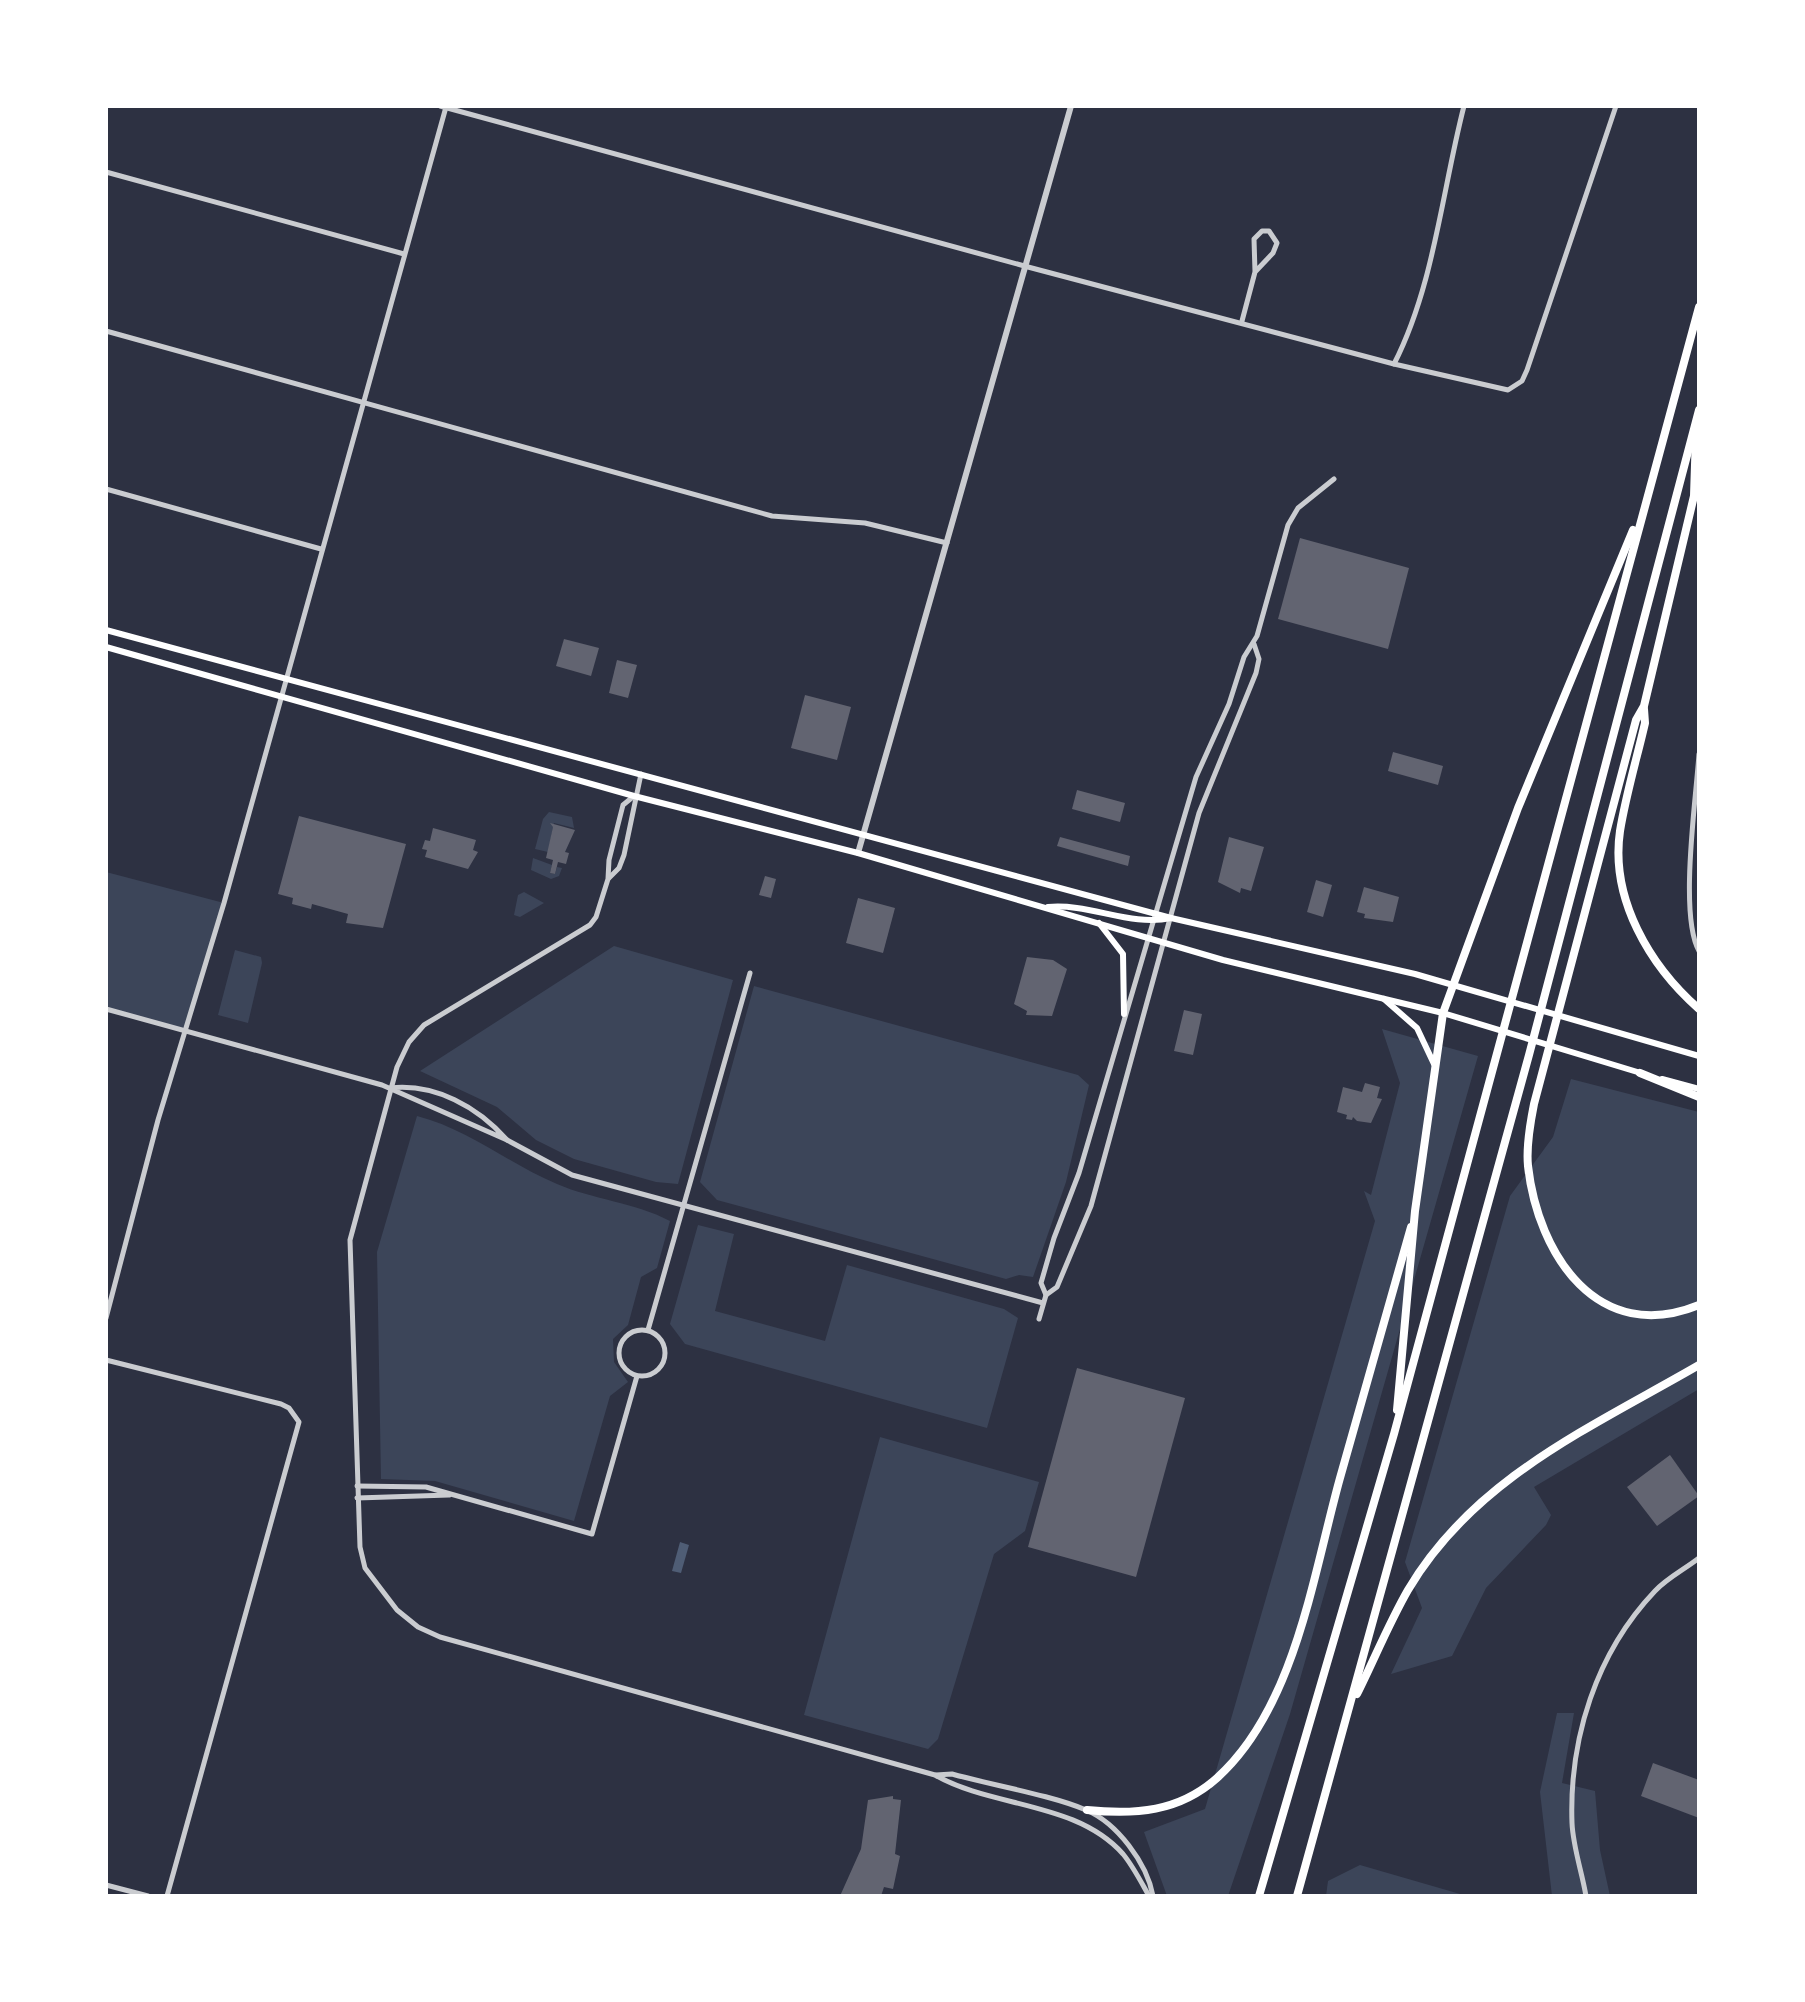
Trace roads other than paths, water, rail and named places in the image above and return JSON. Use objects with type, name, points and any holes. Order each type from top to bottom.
[{"type":"highway","points":[[1259,1896],[1394,1434],[1699,307]]},
{"type":"highway","points":[[1297,1896],[1529,1055],[1699,410]]},
{"type":"highway","points":[[1696,420],[1694,496],[1644,706],[1636,720],[1534,1104],[1528,1163],[1539,1218],[1548,1242],[1575,1283],[1612,1307],[1654,1315],[1699,1305]]},
{"type":"highway","points":[[1394,1434],[1415,1211],[1443,1013],[1518,808],[1646,499]]},
{"type":"highway","points":[[1644,706],[1645,723],[1620,833],[1620,871],[1627,906],[1644,942],[1665,975],[1699,1009]]},
{"type":"highway","points":[[1640,1073],[1699,1097]]},
{"type":"highway","points":[[1087,1810],[1126,1814],[1152,1811],[1175,1805],[1198,1792],[1218,1778],[1250,1741],[1278,1691],[1415,1211]]},
{"type":"highway","points":[[1348,1713],[1409,1589],[1474,1508],[1518,1470],[1567,1438],[1699,1365]]},
{"type":"main road","points":[[106,630],[1171,918],[1379,965],[1699,1056]]},
{"type":"main road","points":[[106,647],[282,694],[634,796],[858,853],[1223,960],[1473,1021],[1699,1089]]},
{"type":"main road","points":[[1045,907],[1068,905],[1154,922],[1171,918]]},
{"type":"main road","points":[[1099,923],[1123,954],[1124,1014]]},
{"type":"main road","points":[[1382,997],[1417,1028],[1434,1064]]},
{"type":"street","points":[[858,853],[1028,267],[1071,106]]},
{"type":"street","points":[[1394,364],[1408,336],[1429,260],[1464,106]]},
{"type":"street","points":[[106,1318],[444,107],[1028,267],[1497,389],[1515,387],[1527,370],[1616,106]]},
{"type":"street","points":[[106,172],[404,254]]},
{"type":"street","points":[[1242,321],[1255,272],[1254,239],[1262,231],[1269,231],[1277,243],[1273,253],[1255,272]]},
{"type":"street","points":[[106,331],[772,516],[865,523],[948,543]]},
{"type":"street","points":[[1046,1295],[1041,1283],[1079,1173],[1200,767],[1229,704],[1244,657],[1254,643],[1288,525],[1298,508],[1334,479]]},
{"type":"street","points":[[106,489],[321,549]]},
{"type":"street","points":[[1039,1319],[1046,1295],[1057,1287],[1091,1206],[1208,785],[1256,673],[1259,659],[1254,643]]},
{"type":"street","points":[[1699,754],[1690,896],[1692,938],[1699,951]]},
{"type":"street","points":[[608,879],[619,868],[624,855],[641,774]]},
{"type":"street","points":[[634,796],[623,805],[609,860],[608,879],[596,917],[590,925],[424,1025],[409,1042],[390,1088],[350,1240],[357,1498],[365,1568],[397,1610],[418,1627],[465,1645],[935,1775],[956,1788],[1079,1824],[1123,1854],[1151,1896]]},
{"type":"street","points":[[648,1330],[750,973]]},
{"type":"street","points":[[106,1009],[390,1088],[405,1098],[507,1140],[572,1175],[1043,1303]]},
{"type":"street","points":[[390,1088],[410,1086],[426,1089],[472,1108],[507,1140]]},
{"type":"street","points":[[648,1330],[661,1339],[665,1360],[657,1372],[637,1376],[622,1366],[619,1348],[630,1333],[648,1330]]},
{"type":"street","points":[[106,1360],[281,1404],[299,1422],[167,1896]]},
{"type":"street","points":[[357,1486],[426,1487],[592,1534],[637,1376]]},
{"type":"street","points":[[357,1498],[450,1495]]},
{"type":"street","points":[[1586,1896],[1572,1826],[1573,1772],[1586,1706],[1603,1665],[1631,1621],[1656,1589],[1699,1558]]},
{"type":"street","points":[[935,1775],[952,1774],[1087,1810],[1133,1851],[1143,1867],[1151,1896]]},
{"type":"street","points":[[106,1885],[148,1896]]}]
